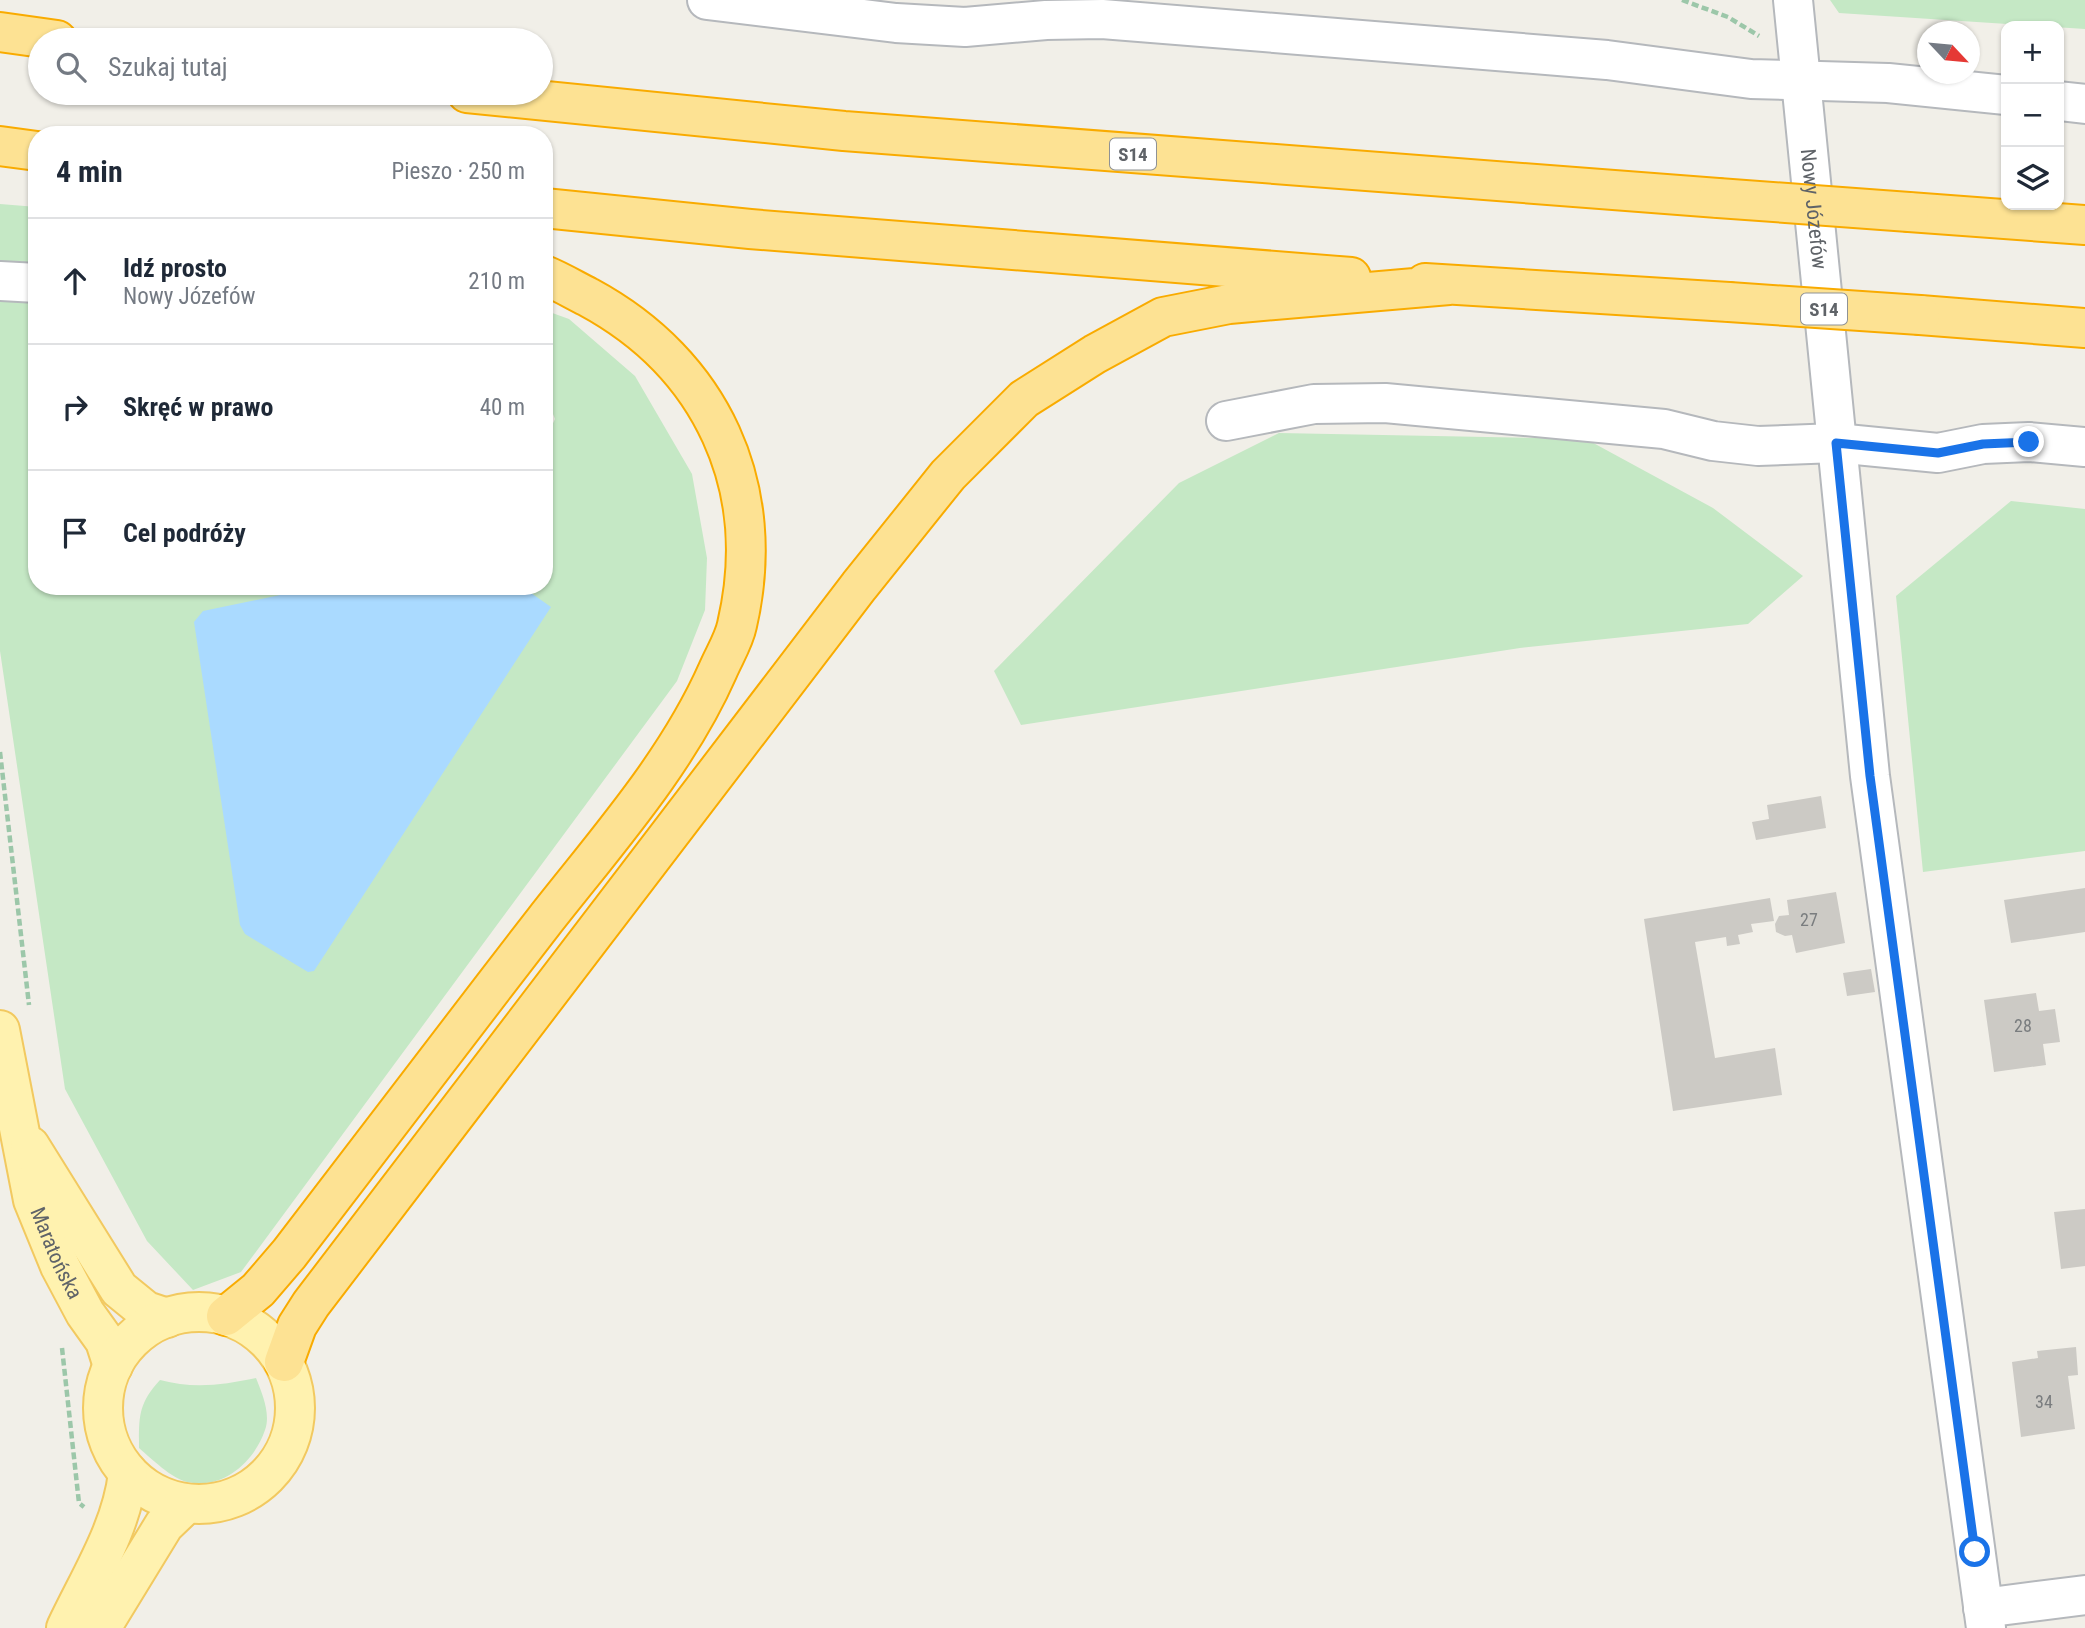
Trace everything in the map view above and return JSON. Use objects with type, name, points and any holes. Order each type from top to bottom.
[{"type":"highway","points":[[0,32],[28,36]]},
{"type":"highway","name":"S14","points":[[553,102],[844,131],[2085,225]]},
{"type":"highway","points":[[0,146],[28,150]]},
{"type":"highway","name":"S14","points":[[553,209],[764,230],[1449,285],[2085,328]]},
{"type":"highway","points":[[226,1316],[243,1306],[289,1254],[652,784],[712,684],[737,627],[745,565],[743,511],[732,460],[705,400],[665,352],[612,310],[553,280]]},
{"type":"highway","points":[[284,1362],[297,1326],[311,1304],[859,586],[948,475],[1024,399],[1095,354],[1163,317],[1229,304],[1449,285]]},
{"type":"main road","name":"Maratońska","points":[[15,1022],[11,1135],[41,1224],[85,1313],[105,1341],[113,1366]]},
{"type":"main road","name":"Maratońska","points":[[11,1135],[119,1289],[146,1311],[167,1318]]},
{"type":"main road","points":[[184,1314],[226,1316],[250,1327],[271,1343],[284,1362],[295,1391],[295,1422],[286,1452],[267,1477],[242,1495],[212,1504],[186,1504],[155,1495],[128,1473],[114,1454],[104,1426],[104,1395],[113,1366],[137,1335],[167,1318],[184,1314]]},
{"type":"main road","points":[[65,1628],[112,1531],[125,1497],[128,1473]]},
{"type":"main road","points":[[101,1628],[164,1525],[186,1504]]},
{"type":"street","points":[[707,0],[896,23],[964,14],[1046,20],[1241,15],[1751,79],[1800,71],[2001,95]]},
{"type":"street","name":"Nowy Józefów","points":[[1793,0],[1870,776],[1984,1618]]},
{"type":"street","points":[[2064,102],[2085,104]]},
{"type":"street","points":[[0,281],[28,283]]},
{"type":"street","points":[[1226,421],[1314,404],[1385,403],[1664,429],[1713,441],[1758,446],[1836,443],[1938,453],[1983,444],[2029,442],[2085,447]]},
{"type":"street","points":[[1984,1618],[2085,1595]]},
{"type":"path","points":[[1682,0],[1728,17],[1800,71]]},
{"type":"path","points":[[0,752],[15,1022]]},
{"type":"path","points":[[61,1343],[79,1503]]},
{"type":"green space","points":[[1830,0],[2085,0],[2085,29],[2064,28],[2064,21],[2001,21],[2001,24],[1839,13]]},
{"type":"green space","points":[[0,204],[28,206],[28,272],[0,273]]},
{"type":"green space","points":[[0,296],[28,301],[28,595],[553,595],[553,313],[569,319],[635,376],[692,474],[707,558],[705,610],[677,681],[241,1272],[193,1290],[147,1241],[65,1089],[0,651]]},
{"type":"green space","points":[[1279,433],[1586,439],[1713,508],[1803,576],[1748,624],[1520,648],[1021,725],[994,671],[1179,483]]},
{"type":"green space","points":[[2011,501],[2085,509],[2085,851],[1923,872],[1896,596]]},
{"type":"green space","points":[[256,1378],[263,1397],[267,1424],[253,1453],[245,1463],[225,1478],[200,1483],[181,1480],[139,1448],[141,1411],[147,1396],[160,1380],[208,1385]]},
{"type":"water","points":[[280,595],[534,595],[551,607],[314,971],[308,972],[245,934],[240,925],[194,622],[203,611]]},
{"type":"building","points":[[1821,796],[1826,828],[1756,840],[1752,822],[1769,819],[1767,805]]},
{"type":"building","points":[[2085,888],[2085,932],[2011,943],[2004,900]]},
{"type":"building","points":[[1836,892],[1845,943],[1796,953],[1792,935],[1785,936],[1776,932],[1775,924],[1779,916],[1789,915],[1787,900]]},
{"type":"building","points":[[1770,898],[1774,921],[1751,924],[1753,932],[1738,935],[1740,944],[1727,946],[1726,937],[1695,942],[1715,1058],[1775,1048],[1782,1095],[1673,1111],[1644,919]]},
{"type":"building","points":[[1871,969],[1875,992],[1847,996],[1843,973]]},
{"type":"building","points":[[2036,993],[2039,1011],[2055,1009],[2060,1042],[2043,1044],[2046,1065],[1994,1072],[1984,1000]]},
{"type":"building","points":[[2085,1209],[2085,1266],[2061,1269],[2054,1212]]},
{"type":"building","points":[[2076,1347],[2078,1375],[2068,1376],[2075,1429],[2021,1437],[2012,1362],[2038,1358],[2037,1351]]},
{"type":"route","points":[[1975,1552],[1870,776],[1836,443],[1938,453],[1983,444],[2029,442]]}]
